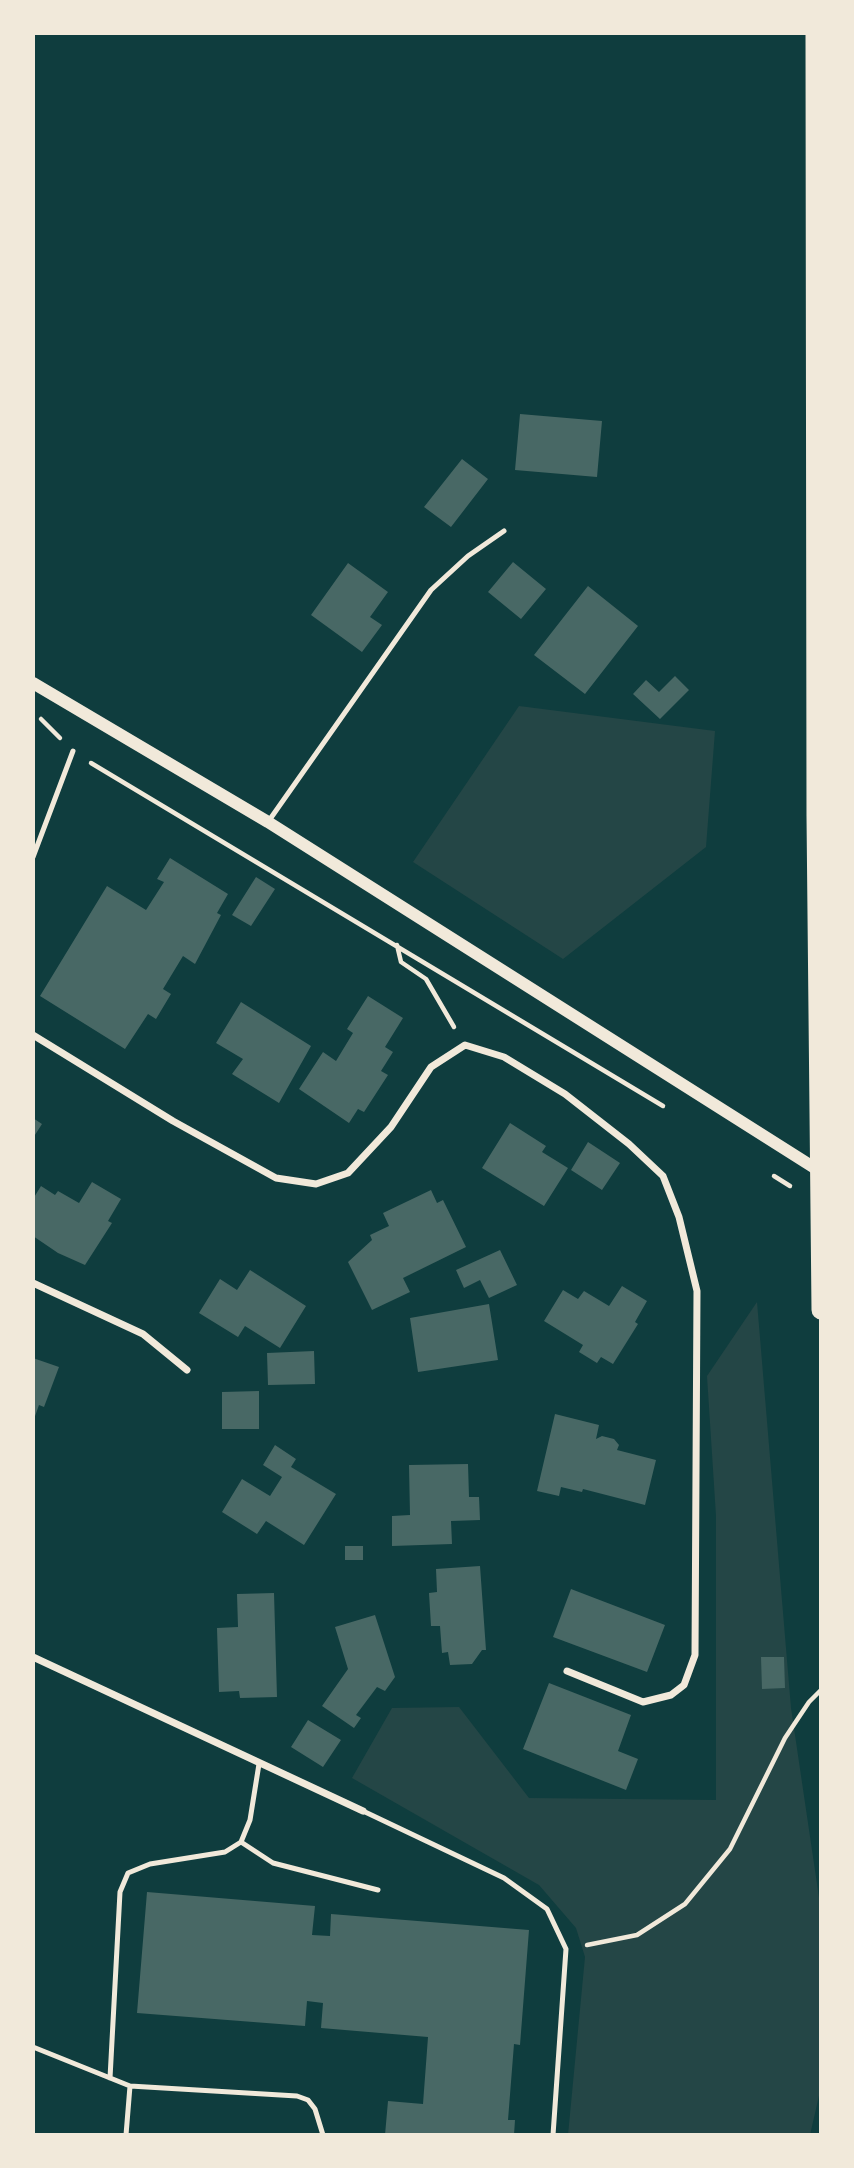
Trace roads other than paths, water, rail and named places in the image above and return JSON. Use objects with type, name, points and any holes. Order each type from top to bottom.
[{"type":"highway","points":[[815,33],[815,734],[821,1310]]},
{"type":"street","points":[[33,683],[268,822],[821,1172]]},
{"type":"street","points":[[33,1035],[173,1121],[276,1178],[316,1184],[348,1173],[391,1127],[431,1067],[465,1045],[504,1056],[565,1094],[629,1144],[663,1176],[679,1217],[697,1291],[695,1655],[684,1685],[671,1695],[643,1702],[567,1671]]},
{"type":"street","points":[[33,1283],[143,1334],[187,1370]]},
{"type":"street","points":[[33,1657],[363,1811]]},
{"type":"lane","points":[[268,822],[431,590],[468,556],[504,531]]},
{"type":"lane","points":[[33,858],[73,751]]},
{"type":"lane","points":[[110,2078],[120,1892],[128,1872],[150,1864],[225,1852],[241,1842],[250,1820],[260,1765]]},
{"type":"lane","points":[[363,1811],[504,1878],[547,1909],[566,1949],[553,2135]]},
{"type":"lane","points":[[241,1842],[273,1863],[378,1890]]},
{"type":"lane","points":[[33,2047],[130,2086],[297,2096],[307,2100],[315,2109],[323,2135]]},
{"type":"lane","points":[[126,2135],[130,2086]]}]
